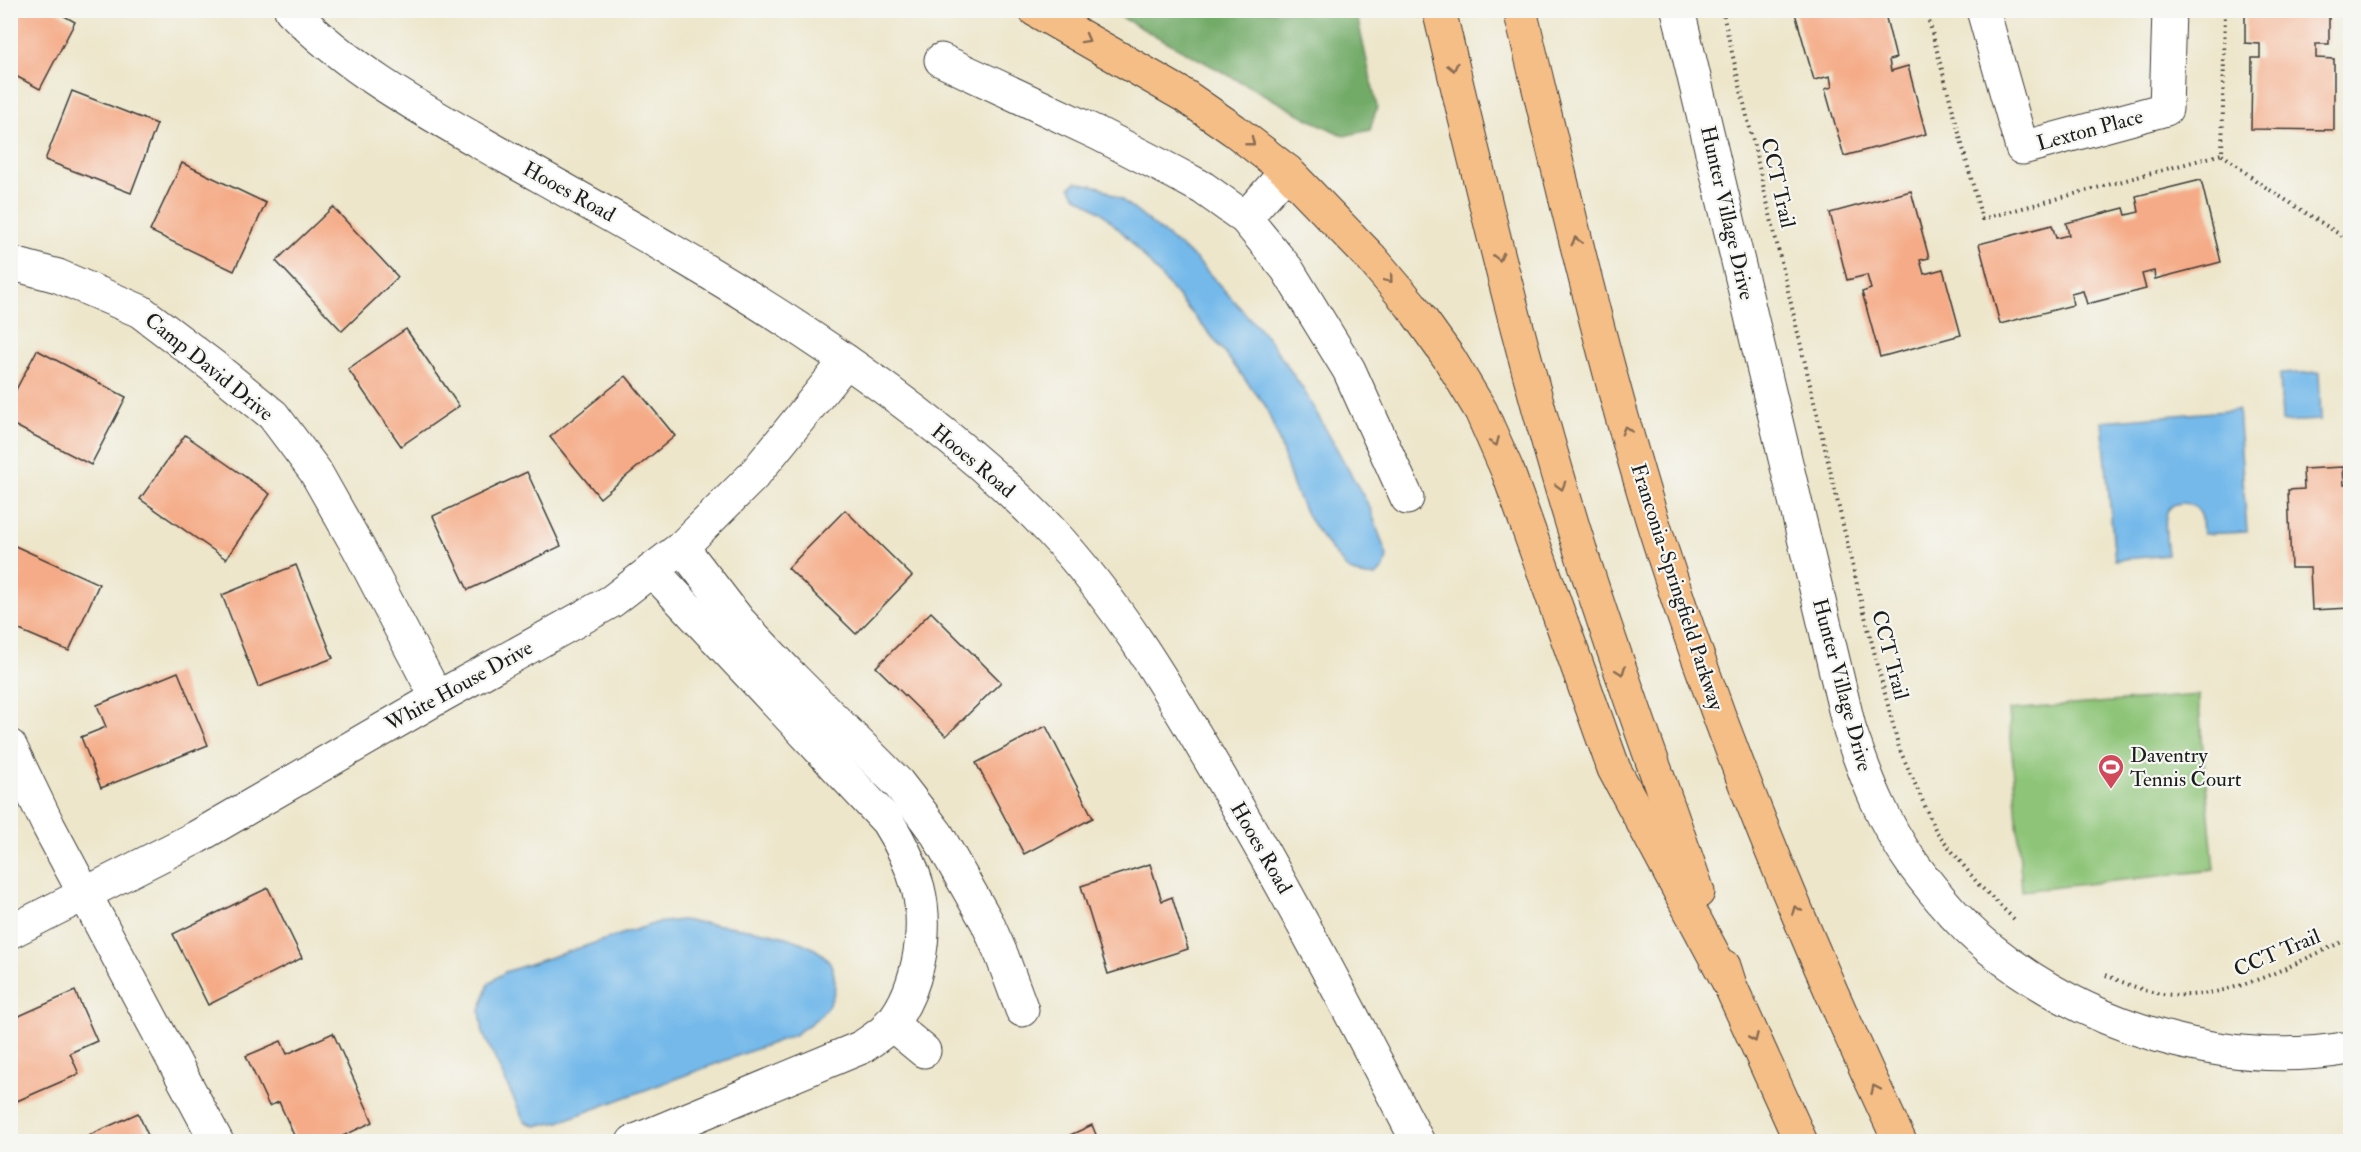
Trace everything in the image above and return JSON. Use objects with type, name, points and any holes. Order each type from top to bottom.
[{"type":"main road","points":[[1035,10],[1185,96],[1287,171],[1331,214],[1411,305],[1449,358],[1481,411],[1530,531],[1614,769],[1730,985],[1801,1142]]},
{"type":"main road","points":[[1439,10],[1533,390],[1571,522],[1730,985]]},
{"type":"main road","name":"Franconia-Springfield Parkway","points":[[1520,10],[1592,307],[1625,429],[1663,552],[1705,676],[1754,806],[1850,1037],[1900,1142]]},
{"type":"street","name":"Hooes Road","points":[[291,10],[332,48],[371,77],[442,121],[704,268],[846,361],[896,397],[1001,481],[1051,531],[1093,580],[1159,674],[1242,814],[1328,967],[1418,1142]]},
{"type":"street","name":"Hunter Village Drive","points":[[1678,10],[1850,731],[1866,779],[1884,818],[1910,861],[1946,906],[1987,946],[2028,977],[2066,999],[2118,1023],[2176,1041],[2233,1051],[2292,1054],[2350,1048]]},
{"type":"street","name":"Lexton Place","points":[[1983,10],[2022,148],[2166,109],[2169,10]]},
{"type":"street","points":[[941,60],[1099,134],[1175,173],[1203,188],[1245,218],[1287,269],[1349,370],[1407,498]]},
{"type":"street","points":[[1245,218],[1287,171]]},
{"type":"street","name":"Camp David Drive","points":[[10,263],[58,276],[140,311],[214,366],[273,415],[315,471],[358,547],[437,698]]},
{"type":"street","name":"White House Drive","points":[[10,932],[197,837],[437,698],[612,602],[681,547],[753,476],[846,361]]},
{"type":"street","points":[[681,547],[739,621],[898,783],[937,834],[987,922],[1022,1010]]},
{"type":"street","points":[[633,1142],[862,1047],[885,1030],[909,990],[920,946],[921,905],[918,890],[907,855],[877,809],[652,570]]},
{"type":"street","points":[[10,746],[85,894],[217,1142]]},
{"type":"street","points":[[890,1023],[924,1051]]},
{"type":"path","name":"CCT Trail","points":[[1722,10],[1858,593],[1899,748],[1936,831],[1978,885],[2018,923]]},
{"type":"path","points":[[2222,154],[2259,183],[2350,241]]},
{"type":"path","name":"CCT Trail","points":[[2098,972],[2162,994],[2227,990],[2253,982],[2342,942],[2350,944]]},
{"type":"green space","points":[[1110,11],[1356,11],[1377,107],[1370,130],[1344,136]]},
{"type":"green space","name":"Daventry Tennis Court","points":[[2198,695],[2214,870],[2022,891],[2009,710]]},
{"type":"water","points":[[1076,182],[1101,187],[1122,200],[1196,259],[1271,342],[1303,389],[1370,508],[1387,556],[1384,568],[1376,576],[1362,576],[1348,570],[1323,539],[1306,514],[1294,488],[1265,405],[1213,338],[1127,237],[1101,212],[1075,195],[1070,187]]},
{"type":"water","points":[[2319,372],[2321,420],[2282,422],[2280,374]]},
{"type":"water","points":[[2238,410],[2247,532],[2203,534],[2202,517],[2198,511],[2194,507],[2179,503],[2170,508],[2166,516],[2168,555],[2115,560],[2102,421]]},
{"type":"water","points":[[681,920],[761,931],[801,942],[817,951],[829,961],[833,969],[834,992],[827,1008],[808,1026],[794,1035],[559,1122],[535,1126],[524,1121],[483,1033],[480,1011],[489,983],[505,972],[656,923]]},
{"type":"building","points":[[10,10],[54,10],[75,22],[40,89],[10,73]]},
{"type":"building","points":[[1803,10],[1884,10],[1896,58],[1889,60],[1891,71],[1908,66],[1926,134],[1844,156],[1825,89],[1832,87],[1830,76],[1814,80],[1795,13]]},
{"type":"building","points":[[2245,10],[2329,10],[2329,44],[2316,44],[2316,58],[2334,59],[2334,130],[2251,129],[2252,58],[2260,58],[2260,44],[2245,43]]},
{"type":"building","points":[[72,91],[157,124],[131,193],[45,160]]},
{"type":"building","points":[[182,163],[266,203],[234,271],[150,231]]},
{"type":"building","points":[[2201,180],[2221,262],[2155,279],[2154,271],[2142,274],[2146,289],[2087,304],[2083,291],[2071,294],[2073,305],[2000,324],[1979,244],[2052,225],[2056,238],[2069,235],[2066,223],[2124,208],[2126,215],[2139,212],[2136,196]]},
{"type":"building","points":[[1911,191],[1929,258],[1920,260],[1924,274],[1943,269],[1961,335],[1880,357],[1862,292],[1871,289],[1867,275],[1847,280],[1830,213]]},
{"type":"building","points":[[333,207],[398,277],[342,331],[276,261]]},
{"type":"building","points":[[406,329],[459,406],[401,446],[348,369]]},
{"type":"building","points":[[37,350],[126,397],[91,465],[10,423],[10,401]]},
{"type":"building","points":[[626,376],[675,436],[600,498],[550,437]]},
{"type":"building","points":[[185,435],[270,494],[226,559],[140,499]]},
{"type":"building","points":[[2343,467],[2344,485],[2350,485],[2350,608],[2312,610],[2310,568],[2291,568],[2288,490],[2304,489],[2303,469]]},
{"type":"building","points":[[527,472],[561,546],[468,590],[433,516]]},
{"type":"building","points":[[845,510],[912,576],[856,634],[788,568]]},
{"type":"building","points":[[13,545],[99,584],[69,651],[10,626],[10,551]]},
{"type":"building","points":[[296,565],[333,658],[258,687],[222,595]]},
{"type":"building","points":[[931,612],[1001,682],[946,736],[876,667]]},
{"type":"building","points":[[178,672],[208,745],[101,788],[81,737],[106,727],[97,705]]},
{"type":"building","points":[[1046,726],[1093,818],[1024,854],[976,763]]},
{"type":"building","points":[[1150,864],[1162,901],[1172,897],[1188,949],[1108,974],[1081,886]]},
{"type":"building","points":[[268,888],[302,958],[208,1005],[173,934]]},
{"type":"building","points":[[75,991],[97,1041],[70,1053],[79,1074],[10,1104],[10,1020]]},
{"type":"building","points":[[333,1033],[373,1122],[330,1142],[297,1142],[279,1102],[269,1106],[246,1056],[281,1041],[287,1054]]},
{"type":"building","points":[[138,1113],[151,1142],[74,1142]]},
{"type":"building","points":[[1092,1125],[1099,1142],[1055,1142]]},
{"type":"place","name":"Daventry Tennis Court","points":[[2111,790]]}]
